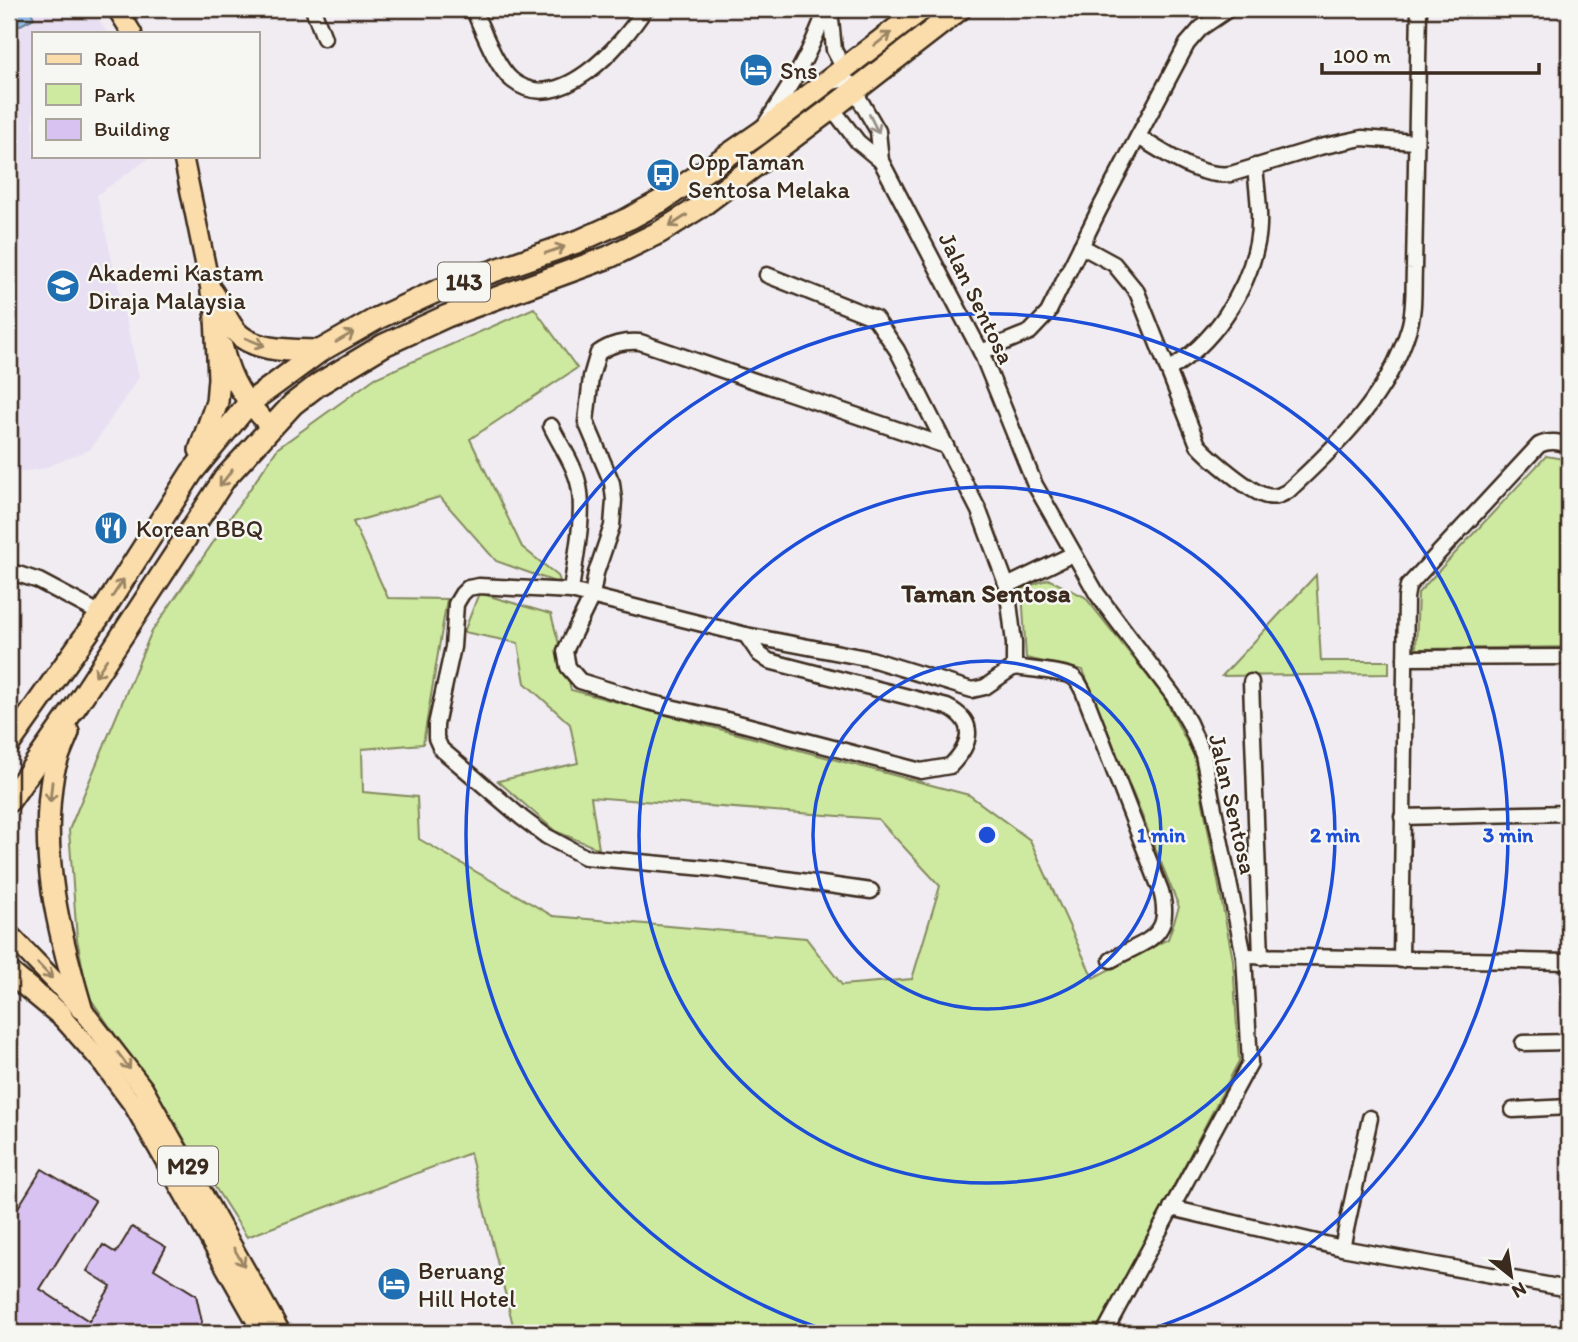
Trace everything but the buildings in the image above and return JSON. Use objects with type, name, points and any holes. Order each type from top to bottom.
[{"type":"highway","name":"143","points":[[9,744],[101,614],[192,472],[249,403],[320,351],[378,318],[437,291],[579,241],[661,201],[760,133],[922,9]]},
{"type":"highway","name":"143","points":[[9,802],[78,703],[225,478],[293,404],[319,384],[384,345],[447,316],[609,257],[660,232],[700,207],[856,91],[960,9]]},
{"type":"highway","points":[[212,292],[235,331],[246,339],[268,347],[320,351]]},
{"type":"highway","points":[[192,472],[217,402],[219,378],[216,317]]},
{"type":"highway","points":[[71,1011],[51,882],[47,823],[54,770],[78,703]]},
{"type":"highway","points":[[9,972],[71,1011]]},
{"type":"main road","points":[[117,9],[131,32]]},
{"type":"main road","points":[[183,158],[230,374],[237,388],[270,427]]},
{"type":"main road","name":"M29","points":[[9,934],[71,1011],[143,1088],[281,1333]]},
{"type":"main road","name":"M29","points":[[9,963],[71,1011],[100,1060],[134,1106],[263,1333]]},
{"type":"street","points":[[313,9],[324,38]]},
{"type":"street","points":[[473,9],[510,79],[528,90],[548,92],[586,73],[636,23],[645,9]]},
{"type":"street","points":[[828,9],[834,50],[844,69]]},
{"type":"street","points":[[760,133],[802,69],[828,9]]},
{"type":"street","points":[[981,352],[1030,331],[1040,324],[1048,313],[1186,44],[1201,28],[1229,9]]},
{"type":"street","points":[[1081,246],[1114,264],[1137,292],[1198,444],[1207,455],[1257,493],[1268,497],[1279,496],[1303,477],[1377,398],[1410,327],[1414,283],[1419,9]]},
{"type":"street","points":[[822,85],[842,80],[850,83],[856,91]]},
{"type":"street","name":"Jalan Sentosa","points":[[856,91],[878,131],[881,161],[981,352],[1035,485],[1097,594],[1173,695],[1189,723],[1203,755],[1244,957],[1250,1063],[1104,1333]]},
{"type":"street","name":"Jalan Sentosa","points":[[832,108],[858,142],[881,161]]},
{"type":"street","points":[[1138,137],[1195,168],[1216,176],[1362,138],[1415,142]]},
{"type":"street","points":[[1168,370],[1179,364],[1202,343],[1236,300],[1257,243],[1259,217],[1255,166]]},
{"type":"street","points":[[767,275],[875,318],[898,350],[979,511],[1007,586],[1014,667]]},
{"type":"street","points":[[746,635],[759,654],[769,661],[947,706],[962,716],[967,726],[966,745],[950,766],[921,771],[648,702],[580,681],[568,667],[565,651],[592,596],[596,573],[612,526],[614,500],[612,483],[586,422],[591,377],[597,353],[609,345],[625,341],[640,342],[946,446]]},
{"type":"street","points":[[551,426],[576,474],[579,487],[581,505],[571,591]]},
{"type":"street","points":[[1401,960],[1408,586],[1539,445],[1547,441],[1569,445]]},
{"type":"street","points":[[1007,586],[1073,554]]},
{"type":"street","points":[[9,571],[39,581],[101,614]]},
{"type":"street","points":[[871,891],[716,869],[585,857],[546,836],[441,749],[436,738],[436,725],[453,647],[457,604],[462,594],[479,586],[571,591],[746,635],[871,659],[972,690],[985,687],[1014,667],[1064,673],[1076,678],[1166,906],[1160,932],[1111,960]]},
{"type":"street","points":[[1405,658],[1569,657]]},
{"type":"street","points":[[1251,682],[1261,957]]},
{"type":"street","points":[[1402,817],[1569,813]]},
{"type":"street","points":[[1244,957],[1569,962]]},
{"type":"street","points":[[1524,1043],[1569,1042]]},
{"type":"street","points":[[1513,1110],[1569,1107]]},
{"type":"street","points":[[1342,1248],[1370,1118]]},
{"type":"street","points":[[1171,1209],[1342,1248],[1569,1289]]},
{"type":"shaded area","name":"Akademi Kastam Diraja Malaysia","points":[[9,9],[92,9],[106,32],[32,32],[32,158],[149,158],[97,195],[139,377],[90,450],[41,469],[9,473]]},
{"type":"green space","points":[[534,308],[577,368],[470,439],[522,547],[558,576],[560,581],[555,582],[496,561],[440,497],[353,522],[388,598],[447,599],[423,744],[362,749],[363,792],[417,797],[419,839],[553,916],[806,938],[842,985],[912,979],[940,886],[878,819],[591,797],[599,849],[555,831],[498,781],[578,763],[570,724],[525,683],[518,643],[464,632],[479,593],[551,614],[571,690],[969,795],[1030,840],[1093,978],[1168,939],[1179,907],[1083,670],[1026,658],[1022,589],[1048,579],[1085,597],[1164,697],[1194,756],[1233,960],[1239,1061],[1097,1333],[515,1333],[470,1153],[247,1237],[88,995],[77,939],[69,830],[151,633],[278,448],[375,378]]},
{"type":"green space","points":[[1546,456],[1569,460],[1569,647],[1416,649],[1418,593]]},
{"type":"green space","points":[[1316,575],[1321,661],[1389,661],[1389,674],[1222,676]]},
{"type":"water","points":[[9,9],[30,9],[34,18],[9,31]]},
{"type":"place","name":"Sns","points":[[756,70]]},
{"type":"place","name":"Opp Taman Sentosa Melaka","points":[[663,175]]},
{"type":"place","name":"Akademi Kastam Diraja Malaysia","points":[[63,286]]},
{"type":"place","name":"Korean BBQ","points":[[111,528]]},
{"type":"place","name":"Beruang Hill Hotel","points":[[394,1284]]},
{"type":"district","name":"Taman Sentosa","points":[[986,593]]}]
